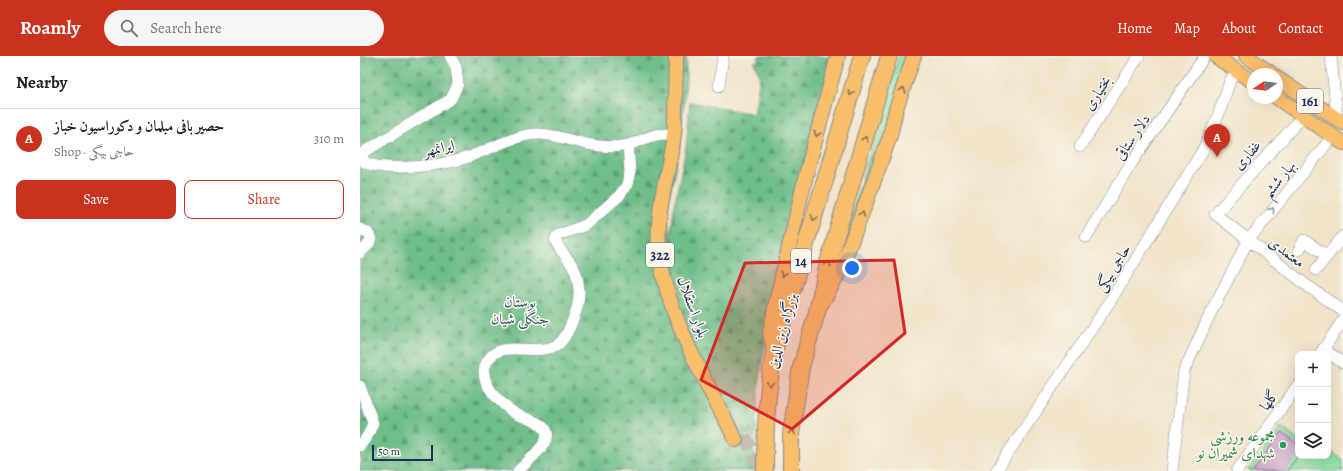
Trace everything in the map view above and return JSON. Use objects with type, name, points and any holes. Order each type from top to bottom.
[{"type":"highway","name":"بزرگراه زین الدین","points":[[765,471],[766,428],[771,368],[774,351],[862,56]]},
{"type":"highway","name":"بزرگراه زین الدین","points":[[791,471],[791,434],[801,367],[817,312],[828,263],[889,56]]},
{"type":"main road","name":"بلوار استقلال","points":[[676,56],[674,134],[660,208],[658,230],[663,272],[682,332],[740,438],[687,320],[670,267],[667,242],[667,224],[683,134],[685,56]]},
{"type":"main road","points":[[774,351],[770,333],[777,298],[806,175],[838,56]]},
{"type":"main road","points":[[817,312],[841,269],[890,136],[896,109],[914,56]]},
{"type":"main road","points":[[1215,56],[1247,78]]},
{"type":"main road","points":[[1246,56],[1263,68]]},
{"type":"main road","name":"161","points":[[1283,82],[1340,121]]},
{"type":"main road","name":"161","points":[[1283,103],[1338,140]]},
{"type":"street","name":"ایرانمهر","points":[[450,56],[456,67],[458,84],[451,99],[364,152],[361,157],[364,162],[376,166],[420,167],[466,158],[509,140],[537,134],[599,146],[628,145],[655,135],[674,134]]},
{"type":"street","points":[[719,86],[724,56]]},
{"type":"street","name":"بختیاری","points":[[1080,147],[1139,56]]},
{"type":"street","name":"دلار ستاقی","points":[[1086,237],[1133,161],[1205,56]]},
{"type":"street","points":[[1331,56],[1340,121]]},
{"type":"street","name":"حاجی بیگی","points":[[996,471],[1109,303],[1203,150],[1218,116],[1230,81],[1236,70]]},
{"type":"street","name":"غفاری","points":[[1215,214],[1303,116]]},
{"type":"street","name":"بهار ششم","points":[[1172,471],[1184,371],[1211,312],[1248,241],[1338,140]]},
{"type":"street","points":[[518,471],[540,448],[546,440],[546,434],[544,428],[535,421],[515,413],[495,396],[487,384],[484,373],[485,364],[491,354],[498,350],[508,348],[525,350],[552,348],[559,344],[570,328],[578,307],[580,295],[579,285],[572,263],[557,247],[555,240],[558,234],[586,225],[619,196],[627,185],[630,172],[628,145]]},
{"type":"street","name":"معتمدی","points":[[1215,214],[1248,241],[1343,311]]},
{"type":"street","points":[[360,229],[368,233],[371,240],[369,244],[360,252]]},
{"type":"street","points":[[1316,270],[1343,236]]},
{"type":"street","points":[[1299,250],[1304,240],[1327,256]]},
{"type":"street","points":[[1323,351],[1343,320]]},
{"type":"street","points":[[1331,357],[1343,363]]},
{"type":"street","points":[[360,386],[372,422],[368,435],[360,446]]},
{"type":"street","name":"گلها","points":[[1237,471],[1297,387]]},
{"type":"highlighted area","points":[[894,260],[905,333],[792,429],[701,380],[745,263]]},
{"type":"green space","name":"بوستان جنگلی شیان","points":[[360,56],[686,56],[686,80],[680,144],[667,208],[671,256],[675,272],[671,231],[675,201],[686,149],[690,102],[754,114],[760,76],[754,62],[757,62],[758,56],[833,56],[768,322],[759,384],[755,444],[751,435],[748,436],[729,401],[746,435],[745,436],[764,471],[360,471]]},
{"type":"green space","points":[[899,56],[910,56],[898,96],[836,268]]},
{"type":"green space","name":"مجموعه ورزشی شهدای شمیران نو","points":[[1281,427],[1295,438],[1295,459],[1331,459],[1331,452],[1343,460],[1343,471],[1248,471]]},
{"type":"building","points":[[1281,432],[1295,443],[1296,459],[1287,471],[1253,471]]},
{"type":"tunnel","points":[[744,436],[764,471]]},
{"type":"place","name":"حصیر بافی مبلمان و دکوراسیون خباز","points":[[1217,157]]},
{"type":"place","name":"مجموعه ورزشی شهدای شمیران نو","points":[[1283,445]]}]
